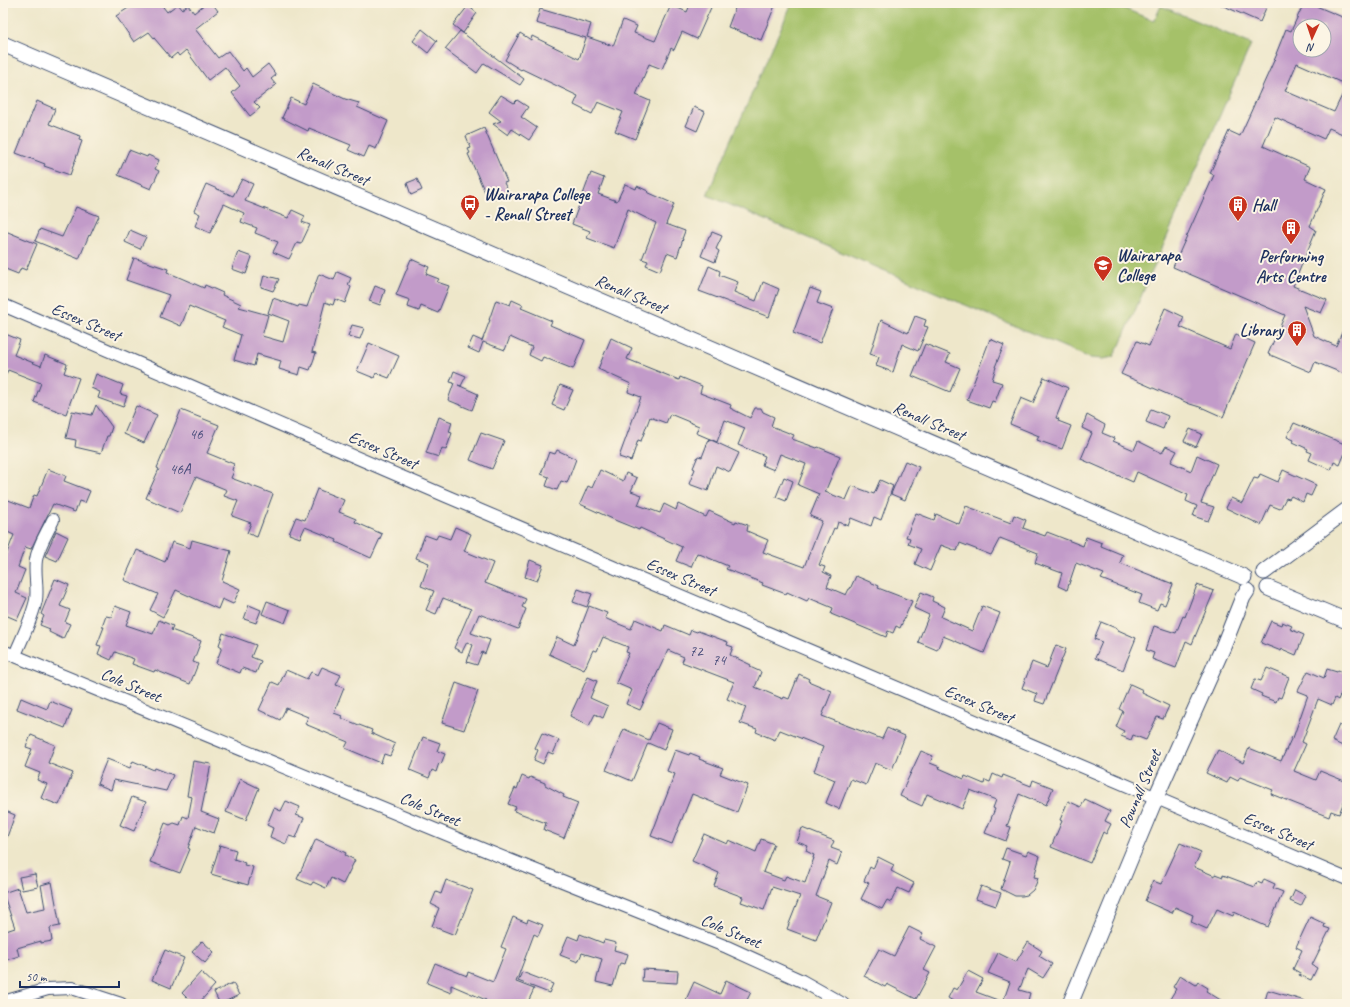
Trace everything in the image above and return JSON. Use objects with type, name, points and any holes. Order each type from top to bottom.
[{"type":"street","name":"Renall Street","points":[[3,44],[1246,584]]},
{"type":"street","name":"Essex Street","points":[[3,305],[453,499],[1347,879]]},
{"type":"street","points":[[1264,572],[1347,510]]},
{"type":"street","points":[[15,655],[35,602],[37,585],[35,566],[37,554],[53,520]]},
{"type":"street","points":[[1257,569],[1264,572],[1269,581],[1266,591],[1258,595],[1250,593],[1246,584],[1249,571],[1257,569]]},
{"type":"street","name":"Pownall Street","points":[[1070,1004],[1156,798],[1223,647],[1243,597],[1246,584]]},
{"type":"street","points":[[1268,588],[1347,621]]},
{"type":"street","name":"Cole Street","points":[[3,650],[481,848],[727,947],[802,981],[843,1004]]},
{"type":"street","points":[[3,1002],[48,989],[72,988],[121,1004]]},
{"type":"green space","points":[[792,3],[1111,3],[1154,21],[1161,6],[1251,44],[1120,345],[1113,357],[1103,359],[1090,358],[707,195]]},
{"type":"building","points":[[136,3],[160,3],[167,12],[178,4],[182,9],[188,5],[194,13],[206,3],[212,3],[218,11],[195,29],[218,58],[228,51],[243,71],[246,68],[252,77],[268,64],[276,75],[271,79],[276,85],[254,102],[260,108],[250,116],[232,93],[240,86],[225,67],[208,80],[186,50],[179,56],[177,53],[171,58],[149,32],[134,42],[116,16]]},
{"type":"building","points":[[691,3],[713,3],[697,39],[682,32],[674,50],[671,48],[662,69],[649,64],[636,95],[650,101],[635,139],[615,131],[623,112],[598,102],[592,114],[574,105],[578,96],[522,69],[521,70],[505,60],[520,33],[531,40],[532,36],[579,59],[586,38],[536,23],[540,9],[591,24],[587,37],[613,46],[623,20],[637,26],[634,33],[655,41],[671,5],[687,12]]},
{"type":"building","points":[[737,3],[776,3],[761,40],[728,27]]},
{"type":"building","points":[[1217,3],[1268,3],[1260,22]]},
{"type":"building","points":[[1304,3],[1309,3],[1347,19],[1347,85],[1347,136],[1329,128],[1324,139],[1275,117],[1263,146],[1310,167],[1305,179],[1326,189],[1310,226],[1316,230],[1293,286],[1327,300],[1321,313],[1303,306],[1314,336],[1336,346],[1347,321],[1347,375],[1315,362],[1311,372],[1268,354],[1285,315],[1173,267],[1214,175],[1210,173],[1229,131],[1240,136],[1277,54],[1286,29],[1291,31],[1292,29],[1292,58],[1332,58],[1332,18],[1297,18]],"holes":[[[1297,63],[1347,85],[1334,112],[1285,91]]]},
{"type":"building","points":[[468,6],[477,13],[463,33],[453,25]]},
{"type":"building","points":[[422,29],[437,41],[428,53],[413,41]]},
{"type":"building","points":[[460,31],[524,79],[520,85],[484,63],[477,73],[445,49]]},
{"type":"building","points":[[313,84],[345,99],[359,103],[357,107],[388,121],[376,149],[369,146],[364,157],[348,150],[351,145],[309,128],[308,131],[282,118],[291,98],[304,104]]},
{"type":"building","points":[[501,95],[514,103],[517,100],[528,107],[521,117],[537,128],[529,140],[512,129],[508,135],[493,124],[501,121],[489,112]]},
{"type":"building","points":[[37,101],[55,109],[49,124],[80,136],[79,140],[82,141],[70,175],[44,166],[45,164],[16,153]]},
{"type":"building","points":[[694,107],[705,112],[697,131],[686,126]]},
{"type":"building","points":[[484,128],[507,182],[504,183],[509,193],[494,199],[490,190],[485,192],[468,154],[470,153],[468,149],[471,148],[466,136]]},
{"type":"building","points":[[129,150],[147,157],[148,155],[159,160],[155,169],[159,171],[151,189],[118,175]]},
{"type":"building","points":[[591,173],[604,178],[598,194],[617,201],[625,184],[636,189],[637,186],[674,204],[666,224],[685,231],[677,257],[667,253],[660,271],[646,265],[648,261],[642,259],[656,223],[628,209],[614,248],[587,238],[590,231],[572,224]]},
{"type":"building","points":[[242,179],[253,184],[245,201],[288,218],[292,210],[305,216],[302,222],[310,225],[301,244],[297,243],[289,259],[273,252],[278,242],[255,233],[257,228],[241,222],[244,213],[224,204],[210,233],[195,226],[200,214],[194,211],[206,184],[233,196]]},
{"type":"building","points":[[417,179],[422,190],[411,195],[407,183]]},
{"type":"building","points":[[76,207],[99,216],[79,259],[35,241],[40,229],[62,237]]},
{"type":"building","points":[[3,230],[37,244],[26,270],[21,268],[18,274],[3,268]]},
{"type":"building","points":[[130,230],[146,237],[140,249],[125,242]]},
{"type":"building","points":[[712,232],[722,236],[716,249],[719,251],[715,262],[701,256]]},
{"type":"building","points":[[238,252],[252,257],[246,274],[232,269]]},
{"type":"building","points":[[134,258],[168,269],[167,272],[204,288],[205,285],[223,293],[222,295],[241,304],[239,307],[268,315],[262,336],[283,342],[289,321],[268,313],[273,298],[298,307],[299,305],[307,307],[319,274],[334,280],[337,272],[351,278],[348,285],[351,287],[345,303],[335,299],[333,305],[325,302],[312,352],[316,353],[310,370],[301,367],[299,375],[279,369],[281,361],[257,354],[254,366],[234,360],[241,335],[222,327],[225,321],[189,306],[181,326],[160,317],[169,295],[126,280]]},
{"type":"building","points":[[411,259],[429,267],[426,274],[439,279],[437,282],[449,286],[438,313],[421,306],[419,311],[408,307],[410,300],[396,295]]},
{"type":"building","points":[[709,266],[720,271],[719,275],[738,282],[734,292],[756,301],[763,282],[779,289],[769,317],[699,291]]},
{"type":"building","points":[[264,275],[279,279],[273,291],[261,287]]},
{"type":"building","points":[[375,286],[385,290],[380,305],[369,301]]},
{"type":"building","points":[[810,288],[821,292],[817,303],[833,309],[820,343],[793,333]]},
{"type":"building","points":[[496,300],[510,305],[512,300],[523,305],[521,308],[552,321],[550,325],[585,340],[573,369],[543,357],[541,361],[529,355],[532,347],[510,337],[505,350],[483,342],[479,353],[468,348],[473,337],[482,341]]},
{"type":"building","points":[[1165,308],[1184,317],[1180,327],[1230,349],[1236,334],[1255,343],[1223,417],[1121,374],[1137,341],[1149,346]]},
{"type":"building","points":[[915,316],[926,320],[924,326],[928,327],[918,351],[902,344],[893,372],[876,366],[879,357],[870,354],[881,320],[908,333]]},
{"type":"building","points":[[352,325],[364,328],[360,339],[348,336]]},
{"type":"building","points":[[3,333],[20,340],[14,355],[41,366],[45,355],[67,364],[64,373],[79,378],[66,414],[34,402],[41,383],[8,370],[3,381]]},
{"type":"building","points":[[611,338],[632,348],[627,359],[679,380],[680,377],[702,386],[700,393],[731,405],[730,408],[750,418],[755,408],[761,408],[763,412],[774,417],[771,426],[794,435],[792,439],[840,456],[825,492],[846,500],[852,486],[874,494],[880,480],[893,486],[881,520],[874,517],[871,526],[851,518],[848,526],[838,522],[836,529],[834,528],[819,565],[825,567],[823,572],[831,576],[827,587],[846,595],[856,576],[879,586],[878,588],[912,601],[900,628],[896,626],[893,633],[888,631],[886,637],[831,614],[833,608],[809,598],[807,601],[787,592],[786,594],[762,585],[763,583],[726,569],[728,566],[697,553],[691,567],[676,561],[682,547],[640,528],[639,530],[617,521],[580,504],[588,486],[592,488],[600,470],[623,481],[626,473],[637,478],[631,491],[642,495],[638,505],[660,513],[664,504],[676,510],[678,504],[706,517],[709,511],[735,523],[736,521],[748,525],[747,531],[768,540],[763,552],[804,567],[822,521],[810,516],[819,494],[798,485],[806,464],[780,454],[774,470],[762,465],[765,456],[738,445],[745,428],[725,420],[717,442],[696,433],[699,426],[670,414],[666,423],[650,417],[641,441],[638,440],[631,461],[619,457],[641,397],[628,392],[631,384],[598,369]]},
{"type":"building","points":[[990,339],[1004,345],[995,367],[992,380],[1002,383],[995,402],[992,401],[989,408],[967,400]]},
{"type":"building","points":[[369,343],[399,356],[389,378],[376,373],[374,378],[357,371]]},
{"type":"building","points":[[925,344],[950,354],[946,362],[960,368],[950,392],[912,376]]},
{"type":"building","points":[[454,371],[466,376],[461,386],[458,385],[478,394],[472,410],[448,400],[454,383],[450,382]]},
{"type":"building","points":[[96,374],[123,385],[120,394],[127,396],[123,407],[98,398],[100,392],[91,388]]},
{"type":"building","points":[[1044,377],[1068,388],[1056,418],[1059,419],[1058,421],[1071,426],[1062,449],[1037,440],[1039,436],[1010,424],[1021,398],[1033,403]]},
{"type":"building","points":[[560,385],[573,390],[564,410],[552,405]]},
{"type":"building","points":[[96,405],[112,427],[101,453],[75,447],[76,440],[66,438],[72,411],[92,415]]},
{"type":"building","points":[[136,406],[157,415],[144,443],[124,434]]},
{"type":"building","points":[[1151,409],[1168,416],[1163,429],[1146,422]]},
{"type":"building","points":[[181,410],[219,425],[207,453],[234,464],[232,470],[234,471],[231,478],[273,494],[257,537],[247,533],[251,523],[232,516],[238,501],[224,496],[227,490],[196,477],[180,513],[146,498],[159,469],[157,468]]},
{"type":"building","points":[[1087,415],[1105,425],[1102,433],[1114,438],[1113,441],[1134,450],[1138,441],[1162,453],[1166,446],[1177,451],[1171,462],[1191,471],[1197,455],[1217,464],[1201,503],[1214,507],[1208,521],[1193,516],[1197,506],[1186,501],[1188,495],[1137,472],[1133,482],[1081,459],[1092,433],[1082,428]]},
{"type":"building","points":[[439,417],[452,422],[449,432],[452,433],[446,450],[442,448],[439,457],[426,453]]},
{"type":"building","points":[[1294,423],[1347,445],[1340,465],[1334,462],[1331,470],[1309,460],[1312,453],[1307,451],[1308,449],[1293,442],[1294,440],[1287,437]]},
{"type":"building","points":[[1190,429],[1202,434],[1196,447],[1184,441]]},
{"type":"building","points":[[481,433],[504,441],[492,469],[470,460]]},
{"type":"building","points":[[709,439],[739,453],[730,472],[716,466],[708,491],[689,484],[698,456],[702,457]]},
{"type":"building","points":[[557,450],[576,459],[567,483],[561,481],[557,490],[546,486],[549,477],[541,474],[549,452],[555,454]]},
{"type":"building","points":[[905,461],[919,467],[905,500],[891,494]]},
{"type":"building","points":[[48,469],[66,476],[64,481],[90,491],[85,503],[79,501],[75,512],[53,504],[31,549],[25,547],[18,567],[25,570],[16,593],[27,598],[17,620],[3,614],[3,563],[14,535],[3,530],[3,498],[29,508],[34,495],[37,496]]},
{"type":"building","points":[[1283,470],[1316,485],[1311,496],[1306,494],[1303,502],[1291,496],[1289,499],[1286,498],[1280,509],[1270,505],[1261,525],[1226,508],[1231,498],[1242,503],[1254,478],[1258,479],[1260,474],[1278,482]]},
{"type":"building","points":[[784,477],[793,481],[786,501],[776,497]]},
{"type":"building","points":[[317,489],[344,500],[339,512],[356,519],[355,522],[382,534],[371,558],[336,542],[337,540],[305,527],[300,538],[289,534],[296,517],[305,520]]},
{"type":"building","points":[[966,506],[1011,523],[1014,515],[1026,520],[1023,528],[1045,536],[1047,532],[1083,546],[1086,537],[1102,543],[1101,546],[1123,555],[1120,563],[1173,584],[1165,605],[1160,603],[1157,610],[1139,603],[1142,595],[1101,579],[1104,574],[1076,563],[1067,590],[1058,586],[1062,573],[1035,563],[1038,553],[1000,538],[991,555],[960,543],[957,551],[941,545],[930,571],[915,564],[921,549],[908,544],[910,538],[906,537],[916,513],[934,520],[936,514],[959,524]]},
{"type":"building","points":[[455,527],[471,534],[464,551],[493,563],[485,583],[526,599],[522,607],[526,609],[518,629],[479,614],[471,633],[490,640],[485,654],[482,652],[477,665],[467,662],[473,645],[467,642],[462,652],[454,648],[471,609],[443,598],[436,614],[426,610],[434,591],[421,586],[429,563],[416,558],[425,535],[436,539],[438,535],[450,539]]},
{"type":"building","points":[[56,531],[68,537],[57,561],[45,556]]},
{"type":"building","points":[[192,540],[231,551],[222,581],[240,589],[233,604],[222,599],[218,609],[176,590],[163,617],[150,610],[158,594],[124,580],[137,550],[165,562],[172,542],[190,548]]},
{"type":"building","points":[[530,560],[543,565],[537,581],[525,577]]},
{"type":"building","points":[[55,579],[69,585],[60,606],[70,610],[65,622],[70,624],[63,639],[49,632],[50,629],[40,625],[44,616],[41,614]]},
{"type":"building","points":[[1197,585],[1214,591],[1192,644],[1186,641],[1176,668],[1152,659],[1154,653],[1146,650],[1154,626],[1176,633],[1183,616],[1185,617]]},
{"type":"building","points":[[578,589],[592,594],[587,607],[573,602]]},
{"type":"building","points":[[921,592],[933,597],[932,601],[945,607],[941,617],[972,631],[982,606],[1000,613],[984,653],[943,636],[937,650],[918,642],[929,615],[914,608]]},
{"type":"building","points":[[267,601],[290,610],[285,623],[262,614]]},
{"type":"building","points":[[249,605],[261,610],[256,623],[244,619]]},
{"type":"building","points":[[115,606],[131,612],[126,625],[153,634],[159,620],[173,626],[171,630],[201,641],[193,662],[198,664],[190,684],[155,670],[154,672],[132,664],[134,659],[115,652],[111,660],[98,654],[101,646],[97,645],[104,627],[102,627],[106,616],[111,617]]},
{"type":"building","points":[[589,606],[607,613],[605,618],[631,629],[635,619],[663,631],[665,625],[689,635],[691,630],[698,631],[728,642],[727,645],[733,647],[730,655],[751,665],[750,667],[761,672],[755,687],[783,699],[784,697],[789,699],[799,674],[809,679],[808,681],[832,691],[822,716],[882,739],[887,728],[905,736],[892,770],[875,763],[866,785],[851,779],[839,809],[826,803],[835,780],[814,771],[823,747],[780,730],[775,740],[756,732],[757,729],[740,723],[746,707],[727,699],[734,682],[682,662],[684,657],[668,650],[640,710],[626,704],[632,690],[616,683],[629,653],[626,652],[628,647],[603,637],[597,651],[593,650],[584,670],[549,654],[557,637],[574,645]]},
{"type":"building","points":[[1271,621],[1281,625],[1282,622],[1292,626],[1290,629],[1304,635],[1296,655],[1261,643]]},
{"type":"building","points":[[1101,622],[1136,638],[1123,670],[1095,658],[1102,642],[1094,639]]},
{"type":"building","points":[[223,633],[256,645],[251,657],[261,661],[256,673],[242,668],[240,673],[216,663],[222,647],[219,645]]},
{"type":"building","points":[[1056,645],[1066,649],[1044,704],[1035,701],[1037,694],[1022,688],[1032,662],[1047,668]]},
{"type":"building","points":[[322,667],[341,675],[336,685],[344,688],[334,713],[342,716],[341,718],[372,730],[371,733],[395,744],[390,756],[384,754],[381,763],[345,748],[348,742],[305,724],[308,717],[286,708],[280,720],[259,710],[272,682],[279,685],[286,670],[307,679],[311,672],[318,675]]},
{"type":"building","points":[[1267,668],[1289,677],[1281,698],[1278,697],[1276,702],[1261,696],[1262,694],[1251,689],[1255,679],[1261,681]]},
{"type":"building","points":[[1327,669],[1337,672],[1338,670],[1347,674],[1347,684],[1343,694],[1341,693],[1338,700],[1335,698],[1332,705],[1318,699],[1302,742],[1306,744],[1294,771],[1316,780],[1320,771],[1347,782],[1347,794],[1339,814],[1331,811],[1329,817],[1271,794],[1273,790],[1240,777],[1238,781],[1230,777],[1227,783],[1206,773],[1218,750],[1243,763],[1249,748],[1281,761],[1292,737],[1293,738],[1308,695],[1298,691],[1308,671],[1324,678]]},
{"type":"building","points":[[588,677],[597,681],[590,698],[608,706],[603,718],[595,714],[589,726],[570,716]]},
{"type":"building","points":[[456,683],[478,691],[464,730],[442,723]]},
{"type":"building","points":[[1130,684],[1143,690],[1142,693],[1169,706],[1163,719],[1157,717],[1146,740],[1133,735],[1131,740],[1121,736],[1124,731],[1116,727],[1123,711],[1119,709]]},
{"type":"building","points":[[21,698],[47,709],[50,701],[72,710],[65,728],[17,709]]},
{"type":"building","points":[[657,723],[672,729],[664,750],[648,743],[632,781],[606,770],[624,729],[649,740]]},
{"type":"building","points":[[1339,725],[1347,729],[1347,748],[1332,741]]},
{"type":"building","points":[[542,733],[559,740],[553,754],[548,752],[543,764],[534,760],[538,750],[535,748]]},
{"type":"building","points":[[31,735],[55,745],[48,763],[73,773],[59,805],[41,798],[47,784],[37,780],[40,773],[25,767],[32,749],[26,747]]},
{"type":"building","points":[[423,737],[440,743],[437,751],[445,754],[441,764],[439,763],[436,772],[432,770],[429,778],[410,770]]},
{"type":"building","points":[[675,750],[689,755],[690,753],[700,757],[699,759],[723,768],[720,774],[748,785],[737,812],[692,794],[672,844],[651,836],[675,774],[667,771]]},
{"type":"building","points":[[921,751],[933,756],[930,763],[964,779],[965,776],[984,784],[985,780],[990,782],[993,774],[1002,778],[1003,775],[1031,786],[1033,780],[1053,788],[1046,805],[1019,794],[1007,826],[1011,827],[1006,841],[985,833],[995,809],[993,808],[996,800],[970,790],[962,809],[927,794],[922,806],[900,796]]},
{"type":"building","points":[[107,759],[130,768],[133,761],[154,770],[155,768],[173,775],[166,791],[114,780],[111,790],[97,784]]},
{"type":"building","points":[[193,761],[211,764],[201,812],[219,819],[214,833],[196,826],[188,848],[190,849],[180,873],[150,862],[165,823],[170,825],[174,823],[180,825],[183,816],[188,818],[192,797],[187,796]]},
{"type":"building","points":[[522,776],[529,779],[530,777],[545,783],[545,785],[564,795],[563,797],[578,803],[564,838],[544,830],[546,823],[514,811],[516,807],[508,804],[515,788],[517,789]]},
{"type":"building","points":[[240,779],[259,788],[246,820],[226,812]]},
{"type":"building","points":[[132,797],[146,802],[134,831],[120,825]]},
{"type":"building","points":[[1085,799],[1110,811],[1105,821],[1111,824],[1106,834],[1103,832],[1090,863],[1051,847],[1062,821],[1060,820],[1068,801],[1081,807]]},
{"type":"building","points":[[286,801],[300,807],[296,815],[304,818],[296,838],[289,836],[286,844],[270,837],[273,828],[267,825],[274,808],[281,811]]},
{"type":"building","points":[[3,810],[15,815],[4,845],[3,844]]},
{"type":"building","points":[[802,828],[834,841],[831,848],[842,852],[837,865],[829,861],[816,896],[831,902],[816,940],[787,929],[800,896],[772,887],[764,910],[741,902],[743,897],[714,886],[719,873],[692,861],[704,834],[727,844],[729,840],[756,852],[761,839],[774,844],[763,872],[784,880],[786,876],[805,883],[814,855],[806,851],[808,846],[797,842]]},
{"type":"building","points":[[316,839],[346,853],[345,855],[355,860],[343,884],[331,878],[326,888],[313,882],[311,885],[297,879]]},
{"type":"building","points":[[1180,843],[1201,852],[1194,867],[1215,876],[1215,874],[1223,877],[1223,875],[1255,887],[1257,882],[1262,884],[1264,879],[1275,884],[1273,888],[1283,892],[1268,927],[1234,912],[1233,916],[1217,909],[1207,929],[1191,922],[1193,915],[1175,907],[1172,913],[1145,901],[1153,881],[1161,884]]},
{"type":"building","points":[[220,845],[236,850],[234,859],[245,863],[244,865],[253,867],[248,885],[211,874]]},
{"type":"building","points":[[1006,848],[1026,855],[1028,851],[1040,856],[1034,877],[1038,878],[1036,884],[1033,890],[1027,895],[1015,896],[1001,889],[1010,862],[1002,859]]},
{"type":"building","points":[[878,857],[894,865],[891,871],[914,883],[909,893],[898,888],[891,902],[887,900],[882,909],[861,899],[869,883],[864,881],[870,867],[873,869]]},
{"type":"building","points":[[35,874],[38,887],[22,890],[19,877]]},
{"type":"building","points":[[446,880],[473,890],[455,935],[432,926],[439,908],[431,904],[436,892],[441,894]]},
{"type":"building","points":[[52,882],[60,926],[50,928],[52,941],[41,943],[41,941],[17,948],[19,956],[6,960],[3,949],[3,932],[15,928],[3,893],[18,888],[26,912],[45,908],[41,885]]},
{"type":"building","points":[[981,886],[1001,893],[996,906],[976,899]]},
{"type":"building","points":[[1295,890],[1306,896],[1301,906],[1290,901]]},
{"type":"building","points":[[513,917],[527,923],[528,919],[543,925],[538,936],[534,934],[516,982],[534,989],[527,1004],[484,1004],[486,1000],[451,985],[451,993],[427,983],[435,963],[467,976],[468,972],[493,982],[506,949],[501,947]]},
{"type":"building","points":[[1310,917],[1325,924],[1324,927],[1330,929],[1312,965],[1317,968],[1311,980],[1299,975],[1300,973],[1293,969],[1302,950],[1296,947]]},
{"type":"building","points":[[909,927],[923,934],[920,939],[936,947],[924,970],[930,973],[916,999],[887,984],[885,987],[864,976],[879,949],[894,956]]},
{"type":"building","points":[[580,934],[603,943],[604,940],[616,943],[614,950],[628,954],[625,964],[620,963],[613,986],[596,982],[602,959],[582,953],[578,962],[560,955],[568,936],[578,940]]},
{"type":"building","points":[[202,941],[214,952],[205,963],[192,952]]},
{"type":"building","points":[[1028,942],[1042,951],[1039,956],[1052,964],[1043,978],[1028,969],[1019,990],[1030,993],[1027,1004],[952,1004],[953,1001],[948,998],[953,988],[957,990],[968,971],[983,979],[976,992],[1003,1002],[1010,982],[988,973],[998,953],[1016,962]]},
{"type":"building","points":[[165,950],[184,958],[171,988],[152,980]]},
{"type":"building","points":[[643,969],[678,971],[677,983],[642,981]]},
{"type":"building","points":[[201,972],[215,985],[198,1004],[193,1004],[182,993]]},
{"type":"building","points":[[522,972],[553,984],[549,993],[518,981]]},
{"type":"building","points":[[1180,975],[1196,985],[1198,982],[1208,988],[1206,991],[1227,1004],[1178,1004],[1170,999],[1176,989],[1173,987]]},
{"type":"building","points":[[726,980],[751,992],[746,1002],[740,1000],[739,1002],[743,1004],[684,1004],[694,982],[720,994]]},
{"type":"building","points":[[233,983],[239,995],[220,1004],[214,992]]},
{"type":"building","points":[[1268,990],[1305,1001],[1305,1004],[1264,1004]]},
{"type":"place","name":"Wairarapa College - Renall Street","points":[[470,221]]},
{"type":"place","name":"Hall","points":[[1238,222]]},
{"type":"place","name":"Performing Arts Centre","points":[[1291,245]]},
{"type":"place","name":"Wairarapa College","points":[[1103,282]]},
{"type":"place","name":"Library","points":[[1297,347]]}]
